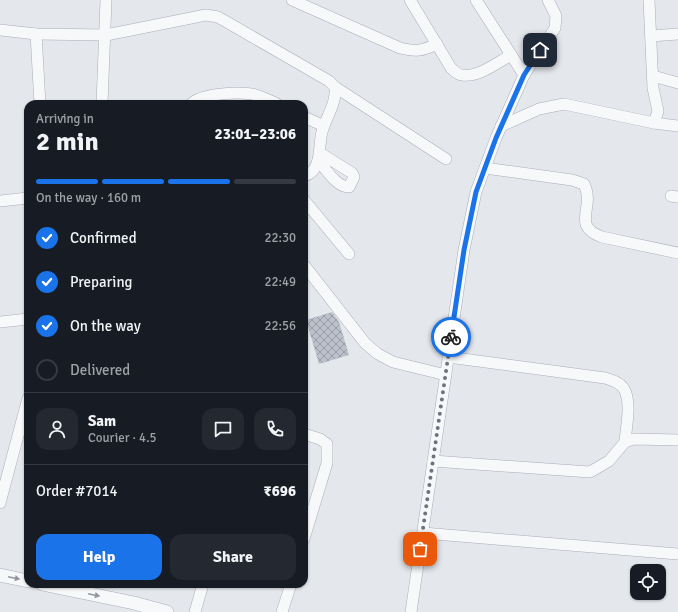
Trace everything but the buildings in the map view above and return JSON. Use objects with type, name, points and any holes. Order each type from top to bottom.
[{"type":"street","points":[[102,100],[106,35],[106,0]]},
{"type":"street","points":[[292,0],[400,48],[414,51],[424,50],[437,44]]},
{"type":"street","points":[[410,0],[451,68],[461,75],[470,75],[481,71],[511,55]]},
{"type":"street","points":[[476,0],[524,75]]},
{"type":"street","points":[[649,0],[652,36],[653,88],[658,111],[654,123]]},
{"type":"street","points":[[411,612],[464,250],[476,192],[501,126],[524,75],[555,28],[556,16],[551,1]]},
{"type":"street","points":[[0,30],[36,34],[106,35],[206,15],[218,17],[329,81],[335,87],[446,159]]},
{"type":"street","points":[[36,34],[40,100]]},
{"type":"street","points":[[652,36],[678,34]]},
{"type":"street","points":[[653,76],[678,82]]},
{"type":"street","points":[[308,174],[312,172],[319,156],[324,126],[336,96],[335,87]]},
{"type":"street","points":[[196,100],[207,96],[237,93],[254,99]]},
{"type":"street","points":[[501,126],[539,109],[564,104],[654,123],[678,126]]},
{"type":"street","points":[[308,119],[324,126]]},
{"type":"street","points":[[485,168],[572,180],[584,184],[588,192],[588,201],[585,213],[586,226],[591,232],[602,237],[678,253]]},
{"type":"street","points":[[0,201],[24,198]]},
{"type":"street","points":[[308,205],[349,254]]},
{"type":"street","points":[[308,270],[365,343],[378,354],[393,362],[446,375]]},
{"type":"street","points":[[0,322],[24,319]]},
{"type":"street","points":[[448,357],[604,378],[615,382],[623,388],[626,397],[625,442]]},
{"type":"street","points":[[0,503],[24,413]]},
{"type":"street","points":[[308,435],[320,439],[327,444],[328,453],[327,463],[308,526]]},
{"type":"street","points":[[433,462],[590,472],[609,461],[625,442],[645,438],[678,440]]},
{"type":"street","points":[[423,533],[678,554]]},
{"type":"street","points":[[0,575],[24,580]]},
{"type":"street","points":[[61,588],[134,603],[167,612]]},
{"type":"street","points":[[195,612],[202,588]]},
{"type":"street","points":[[282,612],[289,588]]},
{"type":"way so far","points":[[420,549],[451,337]]},
{"type":"route","points":[[451,337],[464,250],[476,192],[496,138],[524,75],[540,50]]}]
